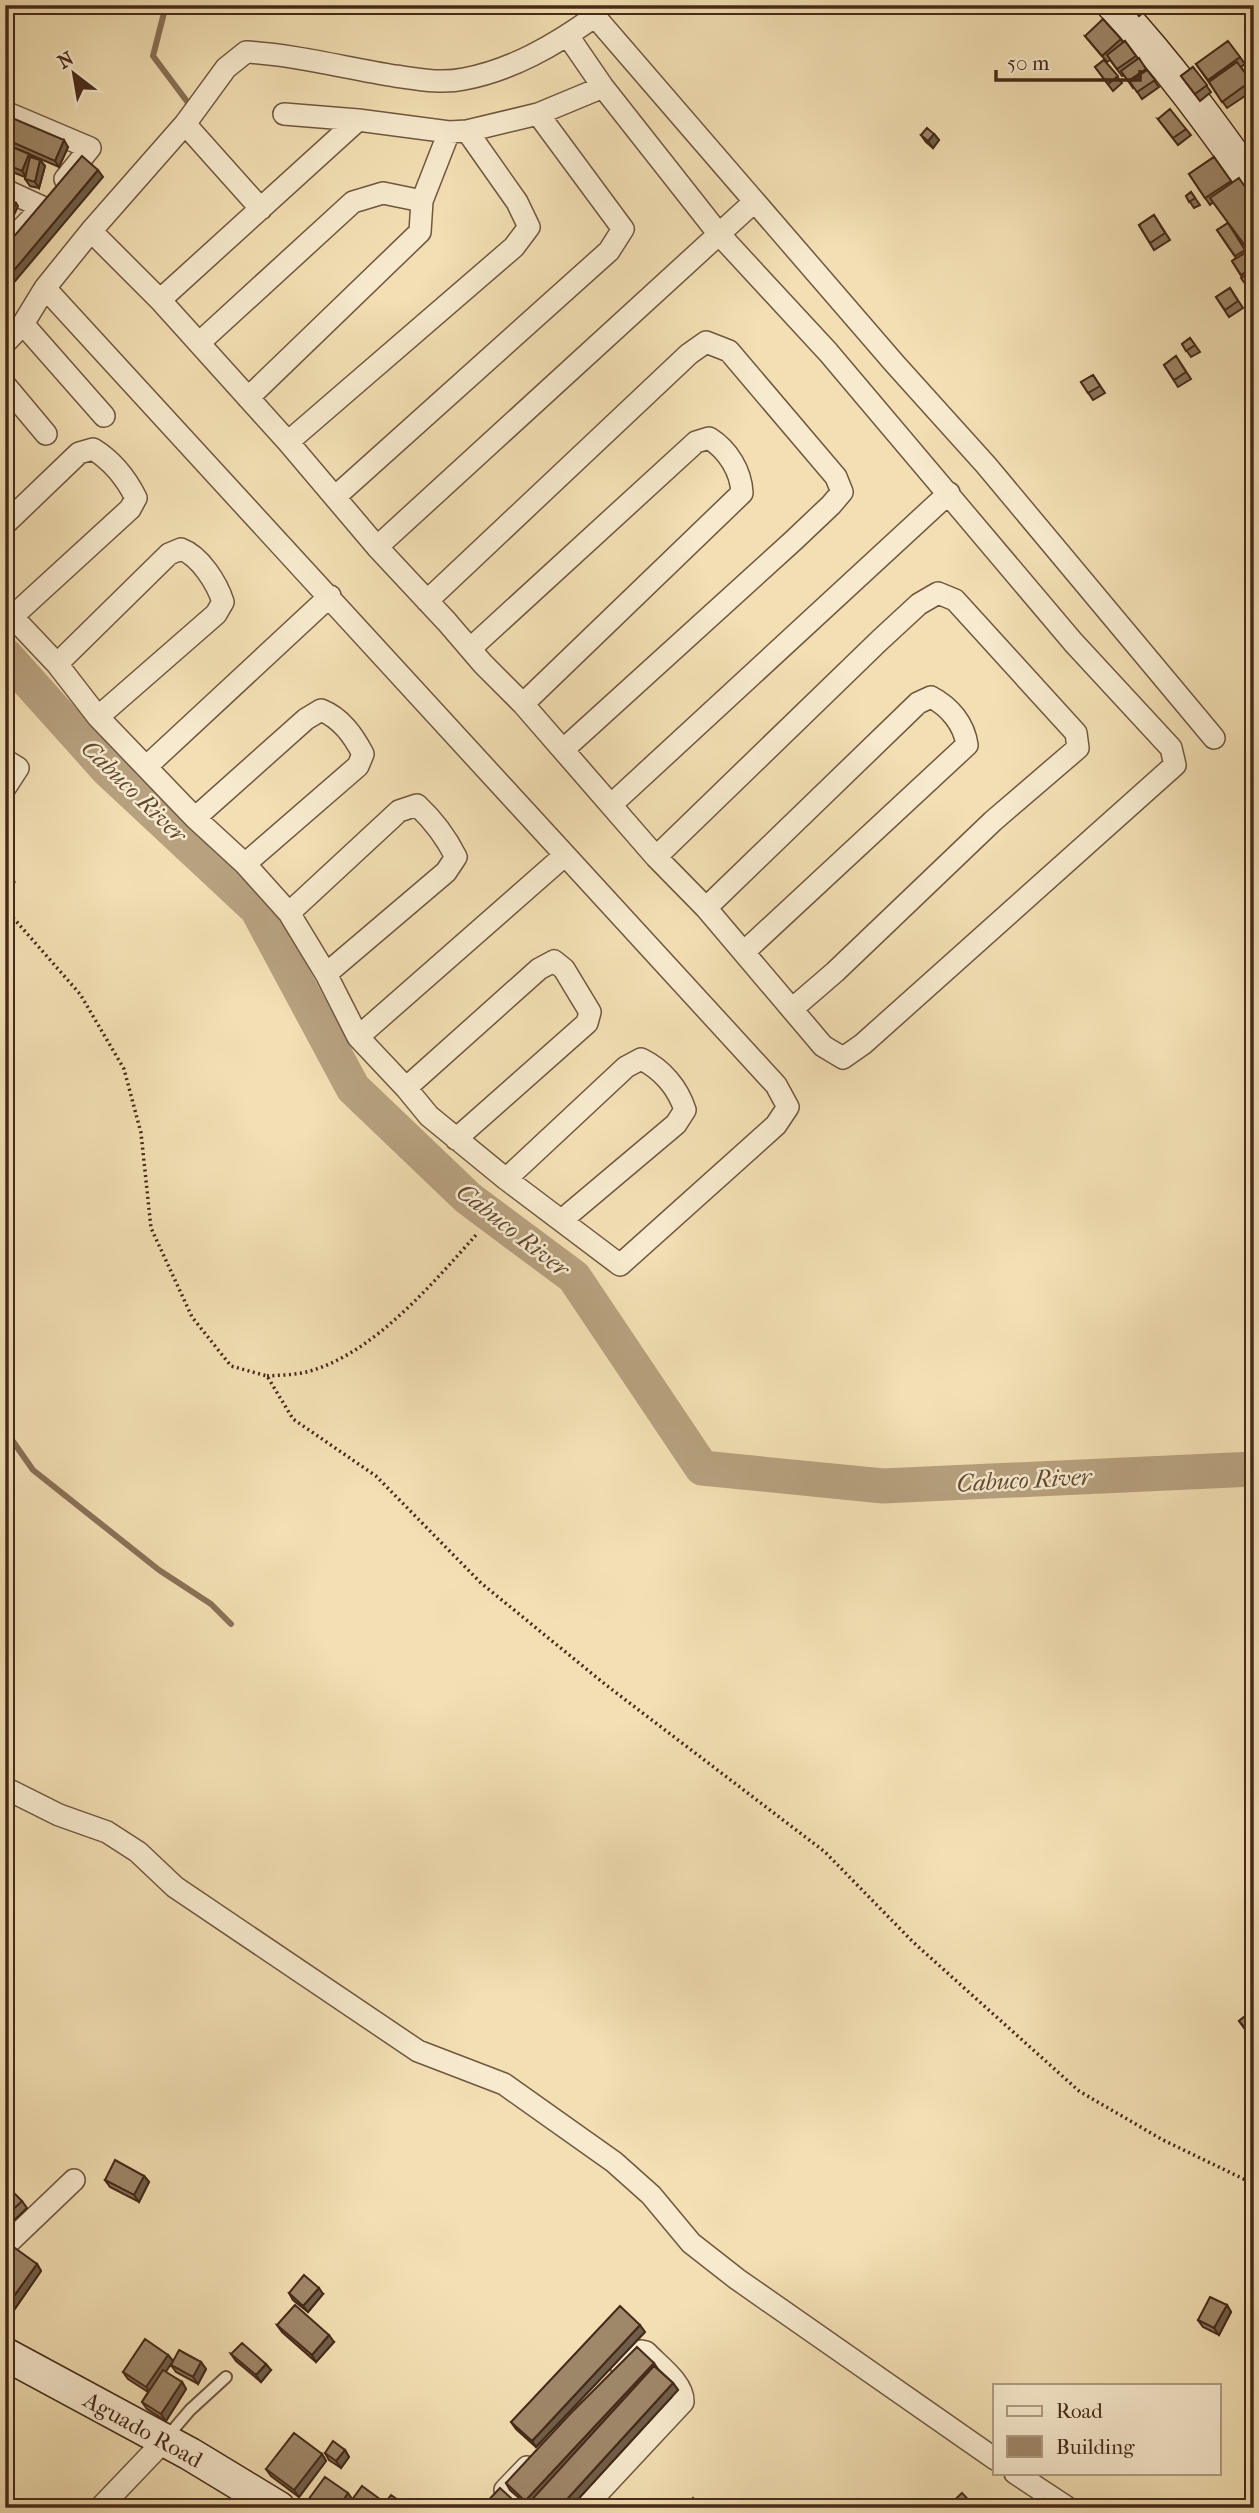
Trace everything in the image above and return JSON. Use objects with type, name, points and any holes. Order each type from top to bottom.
[{"type":"street","points":[[1113,5],[1144,38],[1211,123],[1254,184]]},
{"type":"street","points":[[5,342],[23,324],[45,288],[91,231],[185,124],[226,68],[246,52],[431,81],[463,80],[500,69],[568,36],[590,11],[754,202],[986,464],[1214,738]]},
{"type":"street","points":[[91,231],[160,300],[288,442],[377,547],[564,749],[656,857],[706,908],[823,1046],[843,1058],[863,1044],[1175,765],[1171,748],[1073,642],[828,352],[718,233],[603,87],[568,36]]},
{"type":"street","points":[[284,114],[458,131],[538,114],[603,87]]},
{"type":"street","points":[[5,112],[90,148],[5,246]]},
{"type":"street","points":[[335,497],[609,251],[622,229],[538,114]]},
{"type":"street","points":[[160,300],[358,120]]},
{"type":"street","points":[[185,124],[261,209]]},
{"type":"street","points":[[248,398],[420,232],[422,201],[458,131]]},
{"type":"street","points":[[288,442],[514,247],[529,227],[517,202],[458,131]]},
{"type":"street","points":[[5,190],[42,206]]},
{"type":"street","points":[[198,343],[353,202],[383,193],[422,201]]},
{"type":"street","points":[[377,547],[754,202]]},
{"type":"street","points":[[5,524],[79,453],[93,449],[105,456],[130,485],[136,498],[130,509],[9,613],[57,664],[98,718],[195,818],[245,864],[289,914],[326,974],[358,1037],[429,1116],[506,1179],[620,1265],[776,1125],[788,1107],[776,1085],[45,288]]},
{"type":"street","points":[[23,324],[104,416]]},
{"type":"street","points":[[427,601],[689,354],[706,342],[729,351],[836,477],[842,492],[793,541],[564,749]]},
{"type":"street","points":[[5,385],[46,434]]},
{"type":"street","points":[[471,648],[696,442],[709,438],[722,446],[741,478],[742,493],[523,704]]},
{"type":"street","points":[[612,804],[949,493]]},
{"type":"street","points":[[57,664],[169,554],[181,549],[191,552],[219,589],[223,602],[216,614],[98,718]]},
{"type":"street","points":[[656,857],[880,640],[919,604],[938,593],[955,600],[1076,733],[1078,748],[993,821],[835,972],[792,1009]]},
{"type":"street","points":[[146,767],[330,596]]},
{"type":"street","points":[[706,908],[918,703],[931,697],[945,705],[965,731],[967,745],[744,952]]},
{"type":"street","points":[[195,818],[306,719],[321,710],[335,715],[357,741],[363,754],[358,766],[245,864]]},
{"type":"street","points":[[5,760],[18,768],[5,788]]},
{"type":"street","points":[[289,914],[399,811],[417,805],[430,817],[448,842],[456,857],[446,872],[326,974]]},
{"type":"street","points":[[358,1037],[564,856]]},
{"type":"street","points":[[406,1088],[539,969],[554,961],[564,970],[590,1012],[587,1023],[456,1139]]},
{"type":"street","points":[[506,1179],[626,1067],[641,1059],[656,1066],[681,1096],[685,1110],[676,1124],[562,1220]]},
{"type":"street","points":[[5,1788],[59,1815],[107,1832],[138,1852],[175,1887],[418,2051],[504,2084],[614,2162],[652,2195],[691,2243],[993,2458]]},
{"type":"street","points":[[5,2246],[74,2180]]},
{"type":"street","points":[[584,2508],[683,2402],[679,2388],[646,2352],[641,2351],[609,2382]]},
{"type":"street","name":"Aguado Road","points":[[5,2354],[164,2441],[267,2505]]},
{"type":"street","points":[[100,2508],[164,2441]]},
{"type":"street","points":[[488,2508],[543,2451]]},
{"type":"street","points":[[1017,2474],[1068,2508]]},
{"type":"street","points":[[505,2490],[523,2508]]},
{"type":"lane","points":[[164,2441],[190,2410],[226,2377]]},
{"type":"path","points":[[14,881],[9,912],[80,995],[124,1069],[141,1133],[151,1228],[192,1317],[231,1366],[267,1376],[310,1371],[355,1351],[421,1296],[476,1235]]},
{"type":"path","points":[[267,1376],[293,1419],[376,1476],[481,1583],[606,1685],[825,1852],[913,1942],[1079,2091],[1163,2140],[1254,2184]]},
{"type":"building","points":[[1103,19],[1121,39],[1102,56],[1085,36]]},
{"type":"building","points":[[1125,41],[1136,56],[1117,69],[1107,55]]},
{"type":"building","points":[[1228,41],[1240,57],[1208,80],[1196,64]]},
{"type":"building","points":[[1139,58],[1146,69],[1128,81],[1121,71]]},
{"type":"building","points":[[1104,60],[1118,76],[1108,84],[1095,67]]},
{"type":"building","points":[[1237,62],[1251,81],[1222,102],[1209,82]]},
{"type":"building","points":[[1193,67],[1207,85],[1195,94],[1181,76]]},
{"type":"building","points":[[1147,70],[1155,80],[1137,92],[1130,82]]},
{"type":"building","points":[[1170,109],[1186,129],[1173,138],[1158,119]]},
{"type":"building","points":[[5,115],[64,140],[55,161],[5,139]]},
{"type":"building","points":[[927,128],[934,134],[928,141],[921,135]]},
{"type":"building","points":[[5,144],[29,154],[22,171],[5,164]]},
{"type":"building","points":[[82,156],[98,170],[5,281],[5,247]]},
{"type":"building","points":[[30,157],[40,160],[35,182],[25,179]]},
{"type":"building","points":[[1214,157],[1231,181],[1205,198],[1189,174]]},
{"type":"building","points":[[1239,178],[1254,200],[1254,242],[1246,247],[1210,198]]},
{"type":"building","points":[[1191,192],[1195,198],[1189,202],[1186,196]]},
{"type":"building","points":[[5,198],[16,203],[5,226]]},
{"type":"building","points":[[1154,215],[1165,233],[1150,243],[1139,225]]},
{"type":"building","points":[[1228,223],[1245,250],[1235,256],[1217,230]]},
{"type":"building","points":[[1248,251],[1254,260],[1254,266],[1241,275],[1232,261]]},
{"type":"building","points":[[1254,269],[1254,291],[1251,292],[1241,278]]},
{"type":"building","points":[[1230,288],[1238,301],[1225,310],[1216,297]]},
{"type":"building","points":[[1190,338],[1195,345],[1186,351],[1182,344]]},
{"type":"building","points":[[1176,356],[1186,372],[1174,380],[1164,365]]},
{"type":"building","points":[[1093,375],[1100,386],[1088,393],[1081,382]]},
{"type":"building","points":[[1248,2014],[1253,2021],[1245,2028],[1239,2021]]},
{"type":"building","points":[[115,2160],[144,2176],[134,2195],[105,2180]]},
{"type":"building","points":[[9,2188],[22,2201],[5,2217],[5,2191]]},
{"type":"building","points":[[8,2243],[37,2264],[9,2303],[5,2300],[5,2248]]},
{"type":"building","points":[[304,2275],[319,2288],[303,2306],[289,2293]]},
{"type":"building","points":[[1210,2297],[1227,2305],[1214,2328],[1198,2320]]},
{"type":"building","points":[[295,2305],[329,2335],[312,2355],[277,2325]]},
{"type":"building","points":[[620,2306],[640,2325],[532,2441],[511,2422]]},
{"type":"building","points":[[145,2339],[168,2355],[146,2387],[123,2372]]},
{"type":"building","points":[[242,2343],[266,2364],[256,2375],[231,2354]]},
{"type":"building","points":[[637,2347],[654,2363],[525,2501],[506,2483]]},
{"type":"building","points":[[179,2350],[201,2362],[193,2377],[171,2365]]},
{"type":"building","points":[[654,2366],[673,2383],[559,2508],[528,2508],[526,2506]]},
{"type":"building","points":[[163,2370],[182,2382],[161,2414],[142,2402]]},
{"type":"building","points":[[294,2433],[322,2454],[294,2490],[266,2469]]},
{"type":"building","points":[[333,2441],[345,2450],[336,2461],[325,2453]]},
{"type":"building","points":[[325,2477],[348,2493],[338,2508],[319,2508],[308,2500]]},
{"type":"building","points":[[362,2486],[381,2500],[375,2508],[346,2508]]},
{"type":"building","points":[[500,2488],[521,2507],[481,2508]]},
{"type":"building","points":[[962,2493],[976,2508],[946,2508]]},
{"type":"building","points":[[391,2495],[407,2506],[406,2508],[381,2508]]},
{"type":"building","points":[[693,2498],[702,2508],[683,2508]]},
{"type":"building","points":[[858,2499],[867,2508],[849,2508]]},
{"type":"building","points":[[1043,2499],[1051,2508],[1034,2508]]},
{"type":"waterway","points":[[166,5],[153,56],[189,104]]},
{"type":"waterway","name":"Cabuco River","points":[[5,655],[108,770],[257,909],[353,1088],[468,1198],[574,1277],[702,1468],[883,1486],[1254,1469]]},
{"type":"waterway","points":[[5,1430],[33,1470],[159,1570],[211,1604],[231,1624]]}]
